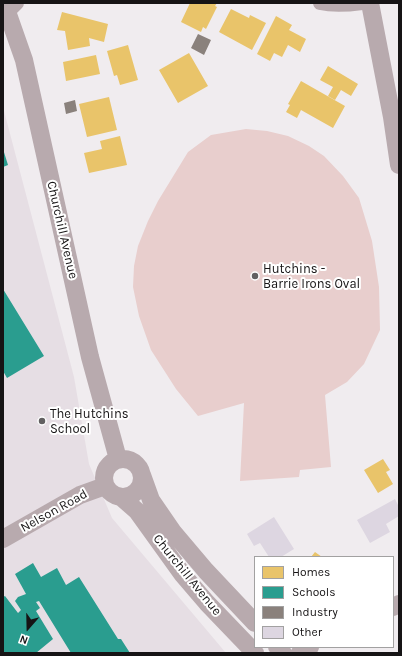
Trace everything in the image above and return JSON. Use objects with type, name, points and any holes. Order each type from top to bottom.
[{"type":"street","points":[[320,3],[333,5],[362,3]]},
{"type":"street","points":[[370,3],[392,117],[399,165]]},
{"type":"street","name":"Churchill Avenue","points":[[10,6],[24,60],[90,357],[118,459]]},
{"type":"street","points":[[126,458],[132,460],[137,464],[142,475],[142,481],[137,491],[127,497],[114,495],[105,486],[104,474],[106,468],[114,460],[118,459],[126,458]]},
{"type":"street","name":"Churchill Avenue","points":[[142,475],[151,500],[173,532],[206,571],[254,623]]},
{"type":"street","name":"Nelson Road","points":[[3,539],[80,495],[105,486]]},
{"type":"street","name":"Churchill Avenue","points":[[121,497],[137,512],[207,603],[255,653]]},
{"type":"shaded area","name":"The Hutchins School","points":[[3,107],[74,377],[89,464],[112,518],[226,653],[3,653]]},
{"type":"shaded area","name":"Hutchins - Barrie Irons Oval","points":[[246,129],[267,131],[288,136],[309,146],[324,156],[343,176],[359,198],[372,241],[379,287],[380,330],[364,364],[347,382],[325,395],[331,467],[300,470],[299,477],[240,481],[244,403],[198,416],[176,389],[151,350],[139,316],[133,287],[134,266],[138,246],[148,221],[158,201],[188,152],[211,135]]},
{"type":"building: Homes","points":[[190,3],[217,3],[215,6],[217,7],[206,29],[203,27],[201,32],[181,22]]},
{"type":"building: Homes","points":[[231,9],[249,18],[250,15],[266,23],[252,50],[219,32]]},
{"type":"building: Homes","points":[[62,12],[108,24],[104,42],[89,38],[90,46],[68,50],[65,31],[57,30]]},
{"type":"building: Homes","points":[[276,16],[292,25],[289,30],[306,39],[300,52],[288,45],[282,57],[274,53],[270,61],[257,54]]},
{"type":"building: Homes","points":[[128,45],[138,80],[120,85],[117,75],[114,76],[107,51]]},
{"type":"building: Homes","points":[[189,53],[208,86],[178,103],[159,70]]},
{"type":"building: Homes","points":[[96,55],[100,74],[66,81],[63,62]]},
{"type":"building: Homes","points":[[328,66],[358,84],[351,96],[341,90],[335,100],[328,96],[333,87],[320,80]]},
{"type":"building: Homes","points":[[301,81],[345,106],[333,128],[301,110],[297,118],[286,112],[290,105],[288,104]]},
{"type":"building: Homes","points":[[109,97],[117,130],[87,137],[79,104]]},
{"type":"building: Homes","points":[[120,136],[127,165],[89,173],[84,153],[102,149],[100,141]]},
{"type":"building: Homes","points":[[383,459],[390,470],[386,472],[393,484],[378,493],[364,470]]},
{"type":"building: Homes","points":[[315,552],[321,556],[312,556]]},
{"type":"building: Schools","points":[[3,149],[8,165],[3,167]]},
{"type":"building: Schools","points":[[3,289],[44,356],[7,378],[3,371]]},
{"type":"building: Schools","points":[[33,563],[41,577],[57,568],[66,585],[79,577],[118,639],[121,639],[130,653],[71,653],[39,601],[36,602],[40,608],[36,611],[53,639],[36,653],[3,653],[3,597],[5,596],[18,613],[21,610],[15,601],[18,597],[26,594],[15,574]]},
{"type":"building: Industry","points":[[198,34],[211,40],[204,55],[191,48]]},
{"type":"building: Industry","points":[[75,100],[77,111],[66,114],[64,103]]},
{"type":"building: Other","points":[[395,499],[399,507],[399,516],[386,524],[390,532],[370,543],[357,520]]},
{"type":"building: Other","points":[[274,517],[294,549],[283,556],[268,556],[260,543],[254,546],[247,534]]},
{"type":"place","name":"Hutchins - Barrie Irons Oval","points":[[255,276]]},
{"type":"place","name":"The Hutchins School","points":[[42,421]]}]
